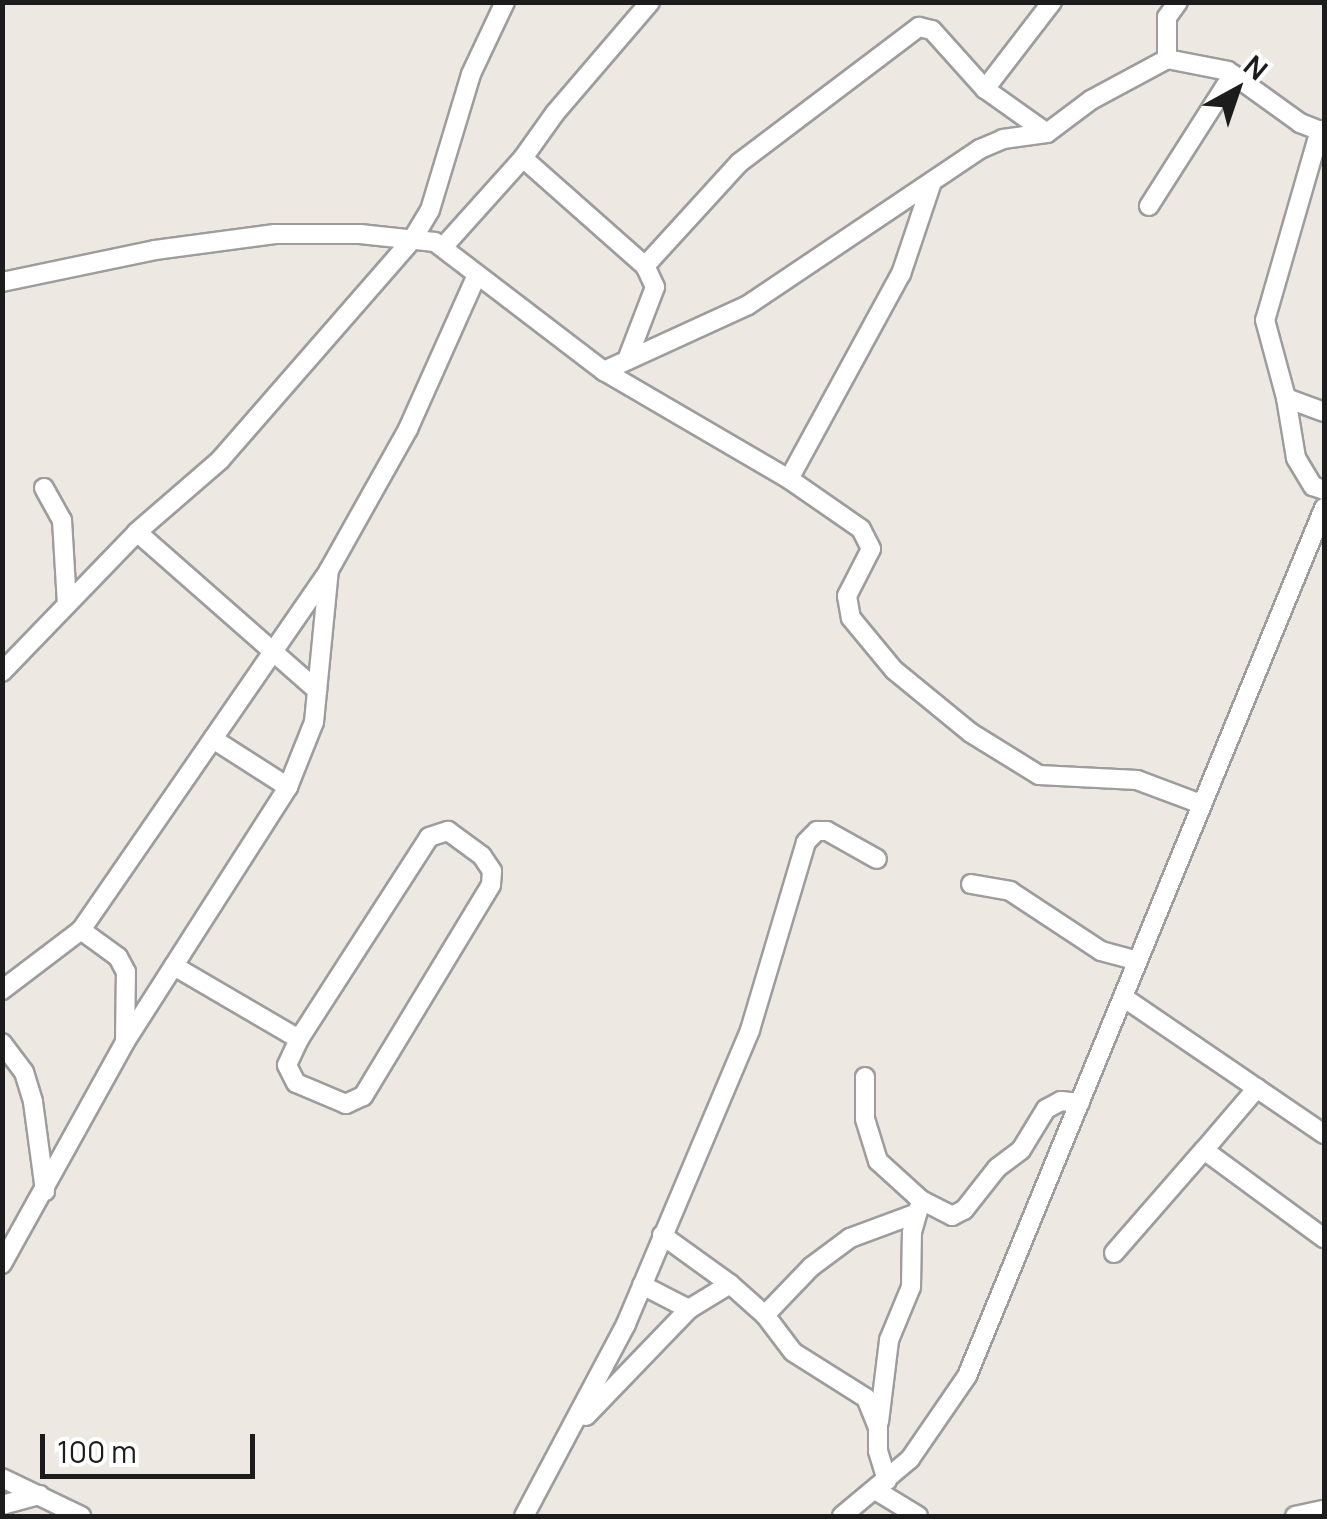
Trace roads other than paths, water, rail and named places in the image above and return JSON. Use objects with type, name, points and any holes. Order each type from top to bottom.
[{"type":"street","points":[[2,672],[137,532],[220,460],[412,240],[438,190],[471,74],[505,2]]},
{"type":"street","points":[[444,246],[523,158],[555,112],[650,2]]},
{"type":"street","points":[[985,89],[1052,2]]},
{"type":"street","points":[[1166,59],[1167,16],[1178,2]]},
{"type":"street","points":[[645,266],[740,163],[919,28],[932,30],[985,89],[1047,133]]},
{"type":"street","points":[[604,371],[748,304],[992,143],[1047,133],[1091,100],[1166,59],[1233,74],[1300,123],[1322,131],[1266,312],[1267,332],[1286,398],[1296,458],[1313,486],[1324,490]]},
{"type":"street","points":[[1148,206],[1233,74]]},
{"type":"street","points":[[523,158],[645,266],[655,287],[627,360]]},
{"type":"street","points":[[790,480],[901,274],[931,185]]},
{"type":"street","points":[[2,282],[155,250],[275,234],[360,234],[444,246],[476,277],[604,371],[841,513],[869,541],[868,558],[846,605],[867,642],[971,733],[1039,775],[1116,776],[1201,804]]},
{"type":"street","points":[[2,990],[81,930],[329,570],[408,429],[476,277]]},
{"type":"street","points":[[1286,398],[1324,412]]},
{"type":"street","points":[[44,488],[62,520],[67,604]]},
{"type":"street","points":[[842,1516],[882,1486],[927,1438],[967,1376],[1324,508]]},
{"type":"street","points":[[137,532],[317,690]]},
{"type":"street","points":[[2,1264],[125,1042],[288,787],[314,722],[329,570]]},
{"type":"street","points":[[213,740],[288,787]]},
{"type":"street","points":[[524,1516],[572,1430],[642,1285],[750,1030],[806,842],[817,830],[827,831],[877,859]]},
{"type":"street","points":[[448,831],[482,856],[492,870],[492,885],[363,1096],[346,1104],[296,1083],[286,1066],[300,1039],[429,837],[448,831]]},
{"type":"street","points":[[971,884],[1010,890],[1101,951],[1138,960]]},
{"type":"street","points":[[81,930],[118,957],[126,972],[125,1042]]},
{"type":"street","points":[[174,966],[300,1039]]},
{"type":"street","points":[[1123,997],[1324,1134]]},
{"type":"street","points":[[2,1042],[24,1072],[33,1102],[46,1190]]},
{"type":"street","points":[[864,1076],[865,1119],[878,1161],[918,1207],[944,1213],[959,1214],[988,1176],[1021,1150],[1046,1109],[1061,1101],[1080,1102]]},
{"type":"street","points":[[1114,1253],[1257,1088]]},
{"type":"street","points":[[1204,1150],[1324,1238]]},
{"type":"street","points":[[764,1314],[811,1267],[850,1238],[918,1207]]},
{"type":"street","points":[[918,1207],[911,1287],[886,1351],[878,1427],[882,1486],[918,1516]]},
{"type":"street","points":[[662,1236],[730,1284],[764,1314],[793,1352],[866,1398],[878,1427]]},
{"type":"street","points":[[572,1430],[689,1309],[730,1284]]},
{"type":"street","points":[[642,1285],[689,1309]]},
{"type":"street","points":[[2,1478],[81,1516]]},
{"type":"street","points":[[2,1505],[40,1495]]},
{"type":"street","points":[[1295,1516],[1324,1510]]}]
